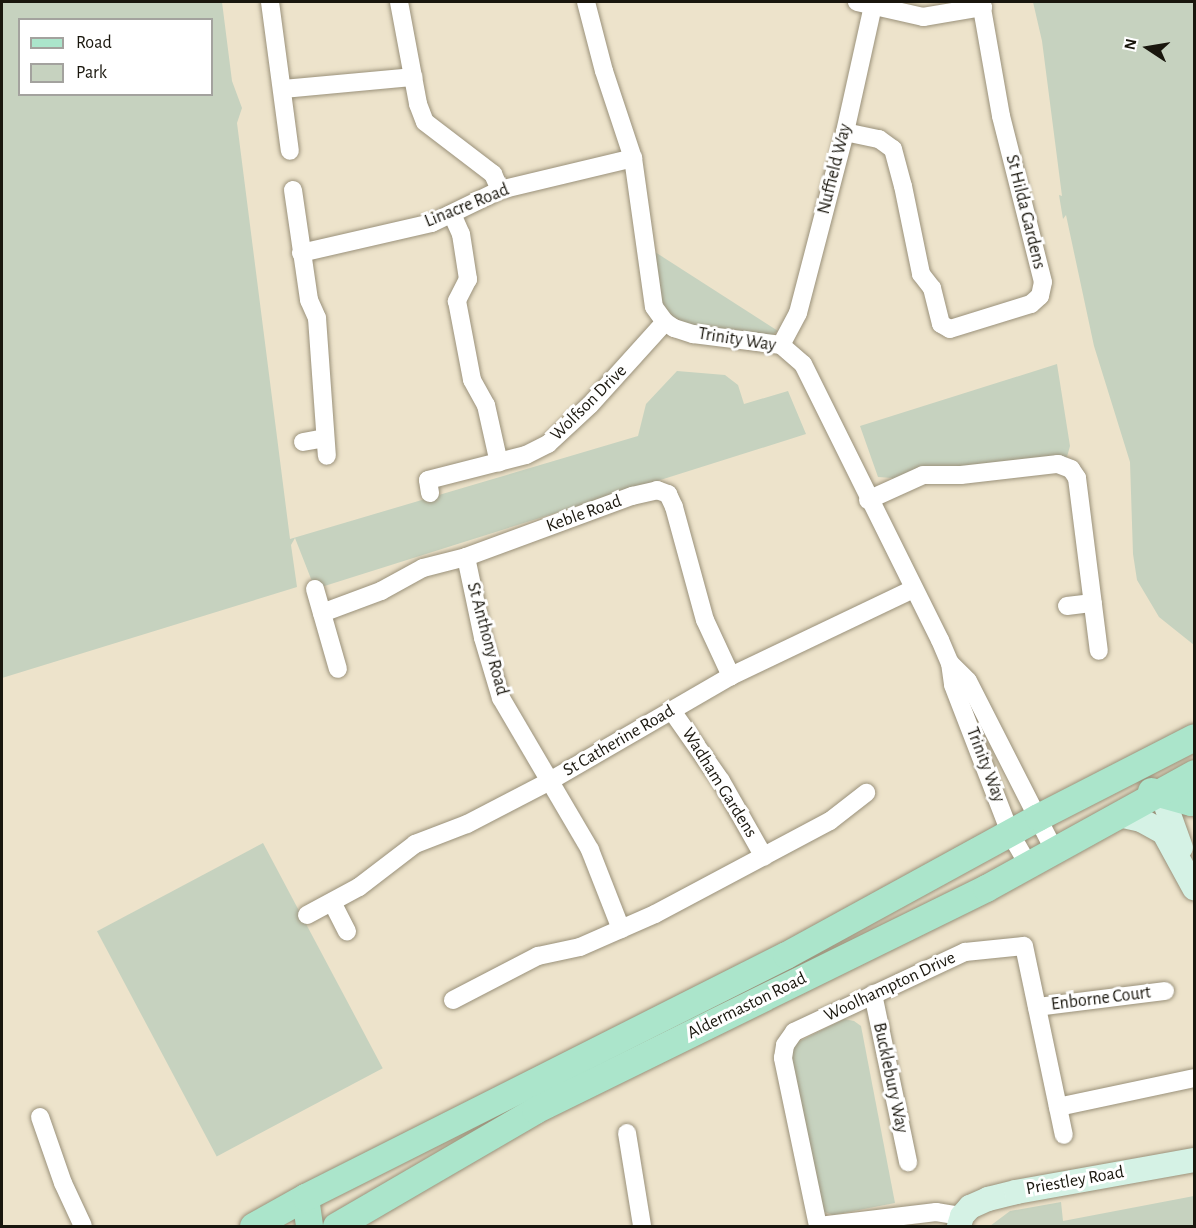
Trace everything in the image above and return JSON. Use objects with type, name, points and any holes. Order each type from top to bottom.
[{"type":"main road","name":"Aldermaston Road","points":[[253,1227],[305,1197],[786,955],[1038,817],[1194,737]]},
{"type":"main road","points":[[1161,792],[1160,767],[1166,752]]},
{"type":"main road","name":"Aldermaston Road","points":[[336,1227],[535,1110],[889,937],[1194,773]]},
{"type":"main road","name":"Aldermaston Road","points":[[1038,817],[1127,788],[1193,799]]},
{"type":"main road","points":[[366,1227],[499,1146],[535,1110]]},
{"type":"main road","points":[[305,1197],[309,1227]]},
{"type":"street","points":[[270,2],[284,89],[290,151]]},
{"type":"street","points":[[399,2],[418,104],[425,122],[493,174],[500,190]]},
{"type":"street","points":[[586,2],[604,71],[633,158],[639,189],[649,285],[654,307],[665,322]]},
{"type":"street","name":"St Hilda Gardens","points":[[845,132],[879,139],[893,149],[921,274],[932,288],[941,324],[950,329],[1031,304],[1040,296],[1043,282],[1001,116],[982,4],[923,17],[865,4]]},
{"type":"street","name":"Nuffield Way","points":[[781,345],[798,313],[845,132],[865,4]]},
{"type":"street","points":[[284,89],[413,77]]},
{"type":"street","name":"Linacre Road","points":[[301,253],[406,230],[452,214],[500,190],[633,158]]},
{"type":"street","points":[[293,190],[309,300],[317,318],[326,447],[303,442]]},
{"type":"street","points":[[452,214],[460,234],[468,279],[458,301],[472,380],[486,405],[499,462]]},
{"type":"street","name":"Trinity Way","points":[[665,322],[693,334],[781,345],[792,352],[809,375],[868,500],[950,663],[968,681],[1054,850]]},
{"type":"street","name":"Wolfson Drive","points":[[430,493],[428,480],[526,455],[548,444],[590,405],[665,322]]},
{"type":"street","points":[[868,500],[923,475],[961,476],[1058,464],[1071,469],[1077,478],[1099,651]]},
{"type":"street","name":"Keble Road","points":[[322,613],[381,591],[423,568],[466,557],[632,496],[657,490],[668,494],[705,620],[731,676]]},
{"type":"street","name":"St Anthony Road","points":[[466,557],[483,638],[501,698],[548,782],[590,850],[621,929]]},
{"type":"street","points":[[315,589],[338,669]]},
{"type":"street","name":"St Catherine Road","points":[[308,915],[359,887],[415,844],[467,824],[548,782],[731,676],[913,590]]},
{"type":"street","points":[[1067,606],[1093,603]]},
{"type":"street","name":"Trinity Way","points":[[950,663],[953,685],[1011,833],[1028,864]]},
{"type":"street","name":"Wadham Gardens","points":[[672,711],[721,781],[764,856]]},
{"type":"street","points":[[1161,792],[1180,846],[1194,874]]},
{"type":"street","points":[[453,1000],[538,956],[580,947],[621,929],[830,821],[866,793]]},
{"type":"street","points":[[1193,799],[1187,810],[1194,836]]},
{"type":"street","points":[[1119,815],[1141,820],[1164,833],[1194,888]]},
{"type":"street","points":[[332,902],[347,931]]},
{"type":"street","name":"Woolhampton Drive","points":[[818,1227],[783,1058],[785,1045],[794,1032],[965,952],[1024,946],[1064,1134]]},
{"type":"street","name":"Enborne Court","points":[[1037,1007],[1165,991]]},
{"type":"street","name":"Bucklebury Way","points":[[873,994],[908,1162]]},
{"type":"street","points":[[1058,1107],[1194,1078]]},
{"type":"street","points":[[40,1117],[63,1183],[83,1227]]},
{"type":"street","points":[[627,1133],[642,1227]]},
{"type":"street","name":"Priestley Road","points":[[818,1227],[936,1212],[960,1224],[970,1207],[1016,1192],[1194,1160]]},
{"type":"green space","points":[[2,2],[222,2],[232,81],[242,108],[237,123],[290,539],[638,436],[646,404],[677,371],[725,375],[738,385],[744,404],[788,391],[806,434],[315,589],[295,538],[291,545],[297,587],[2,678]]},
{"type":"green space","points":[[1033,2],[1194,2],[1194,645],[1159,617],[1137,580],[1133,554],[1130,462],[1094,346],[1066,215],[1063,219],[1042,41]]},
{"type":"green space","points":[[655,252],[778,331],[768,338],[675,323],[659,302]]},
{"type":"green space","points":[[1057,364],[1070,446],[1065,464],[896,482],[892,478],[878,477],[860,426]]},
{"type":"green space","points":[[263,843],[383,1068],[217,1156],[97,931]]},
{"type":"green space","points":[[844,1019],[854,1021],[861,1026],[895,1203],[833,1215],[822,1211],[791,1054],[796,1043]]},
{"type":"green space","points":[[1194,1196],[1194,1226],[990,1226],[1010,1211],[1061,1202],[1063,1221]]}]
